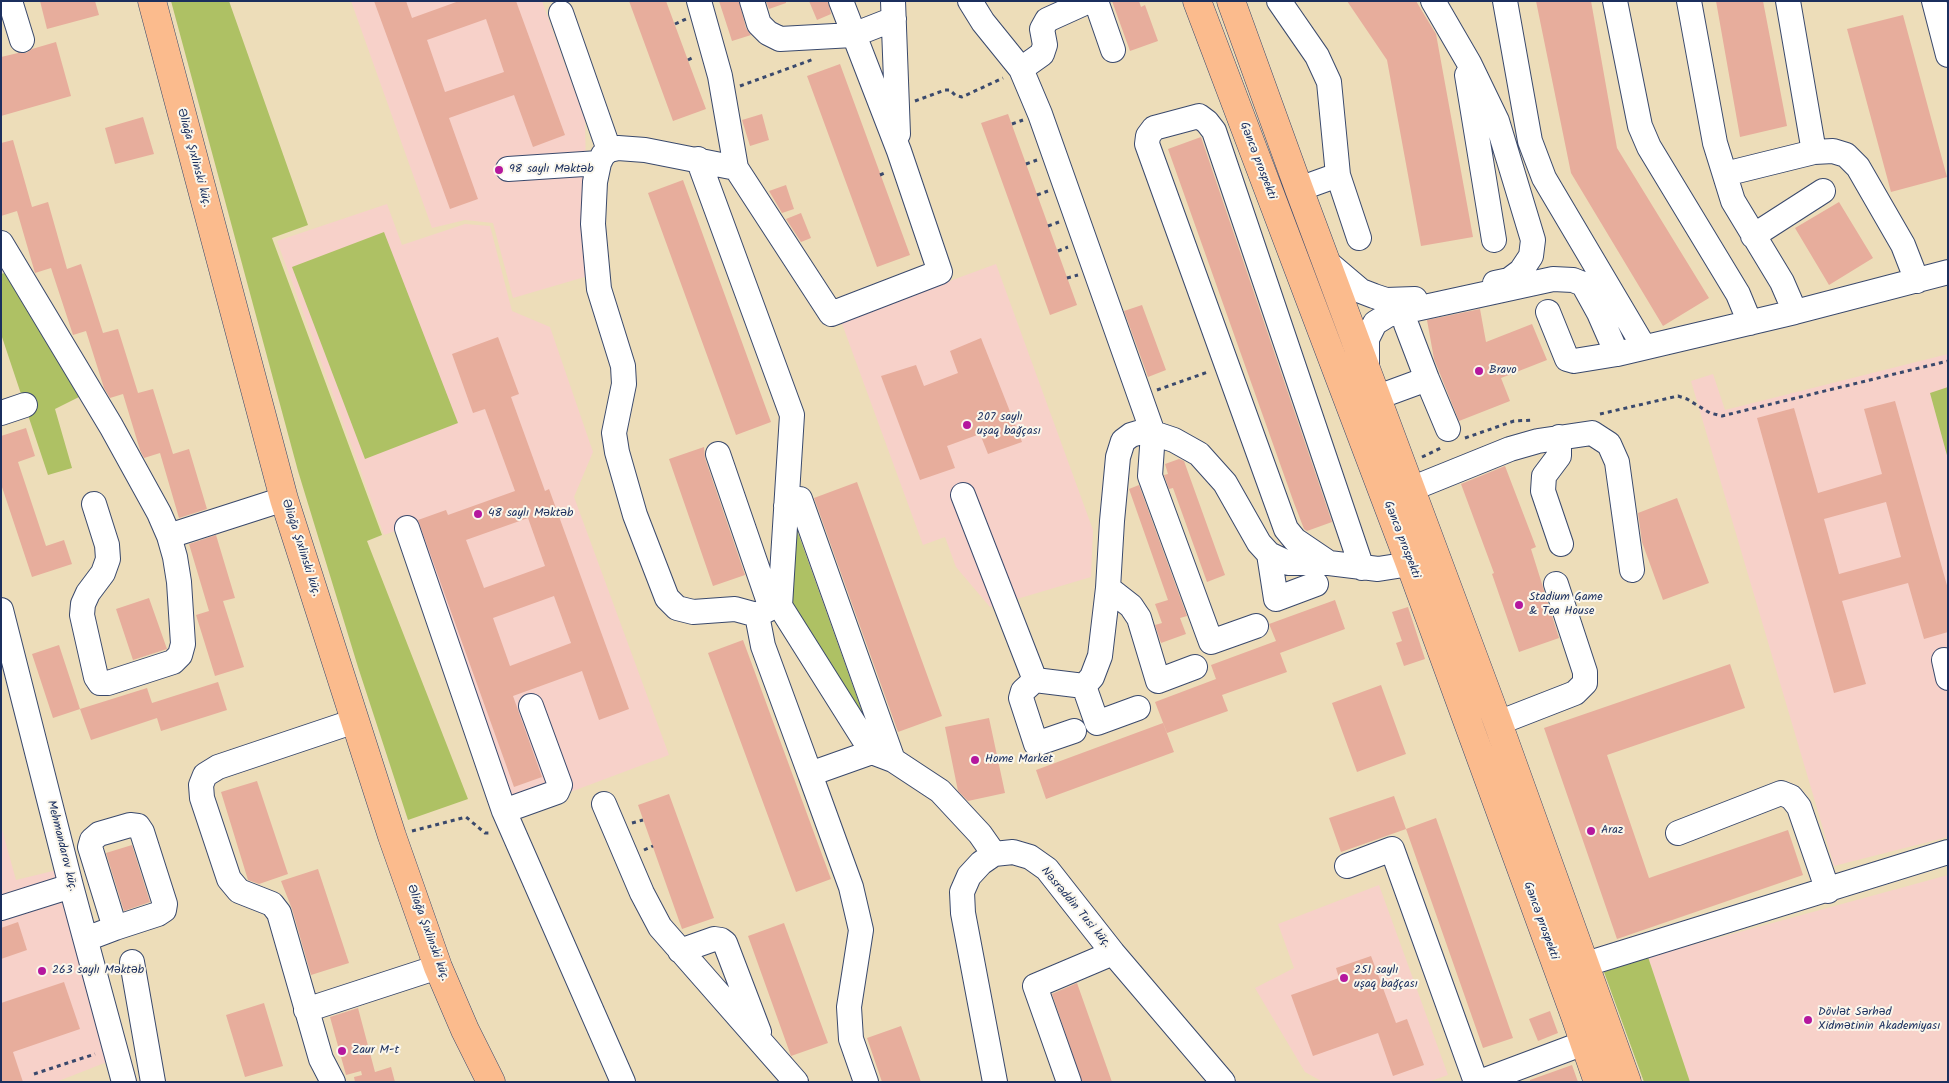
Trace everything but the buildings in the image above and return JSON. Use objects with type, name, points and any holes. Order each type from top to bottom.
[{"type":"main road","name":"Əliağa Şıxlinski küç.","points":[[152,1],[284,499],[392,836],[438,967],[490,1082]]},
{"type":"main road","name":"Gəncə prospekti","points":[[1197,1],[1410,564],[1598,1082]]},
{"type":"main road","points":[[1231,1],[1299,189],[1412,488],[1627,1082]]},
{"type":"street","points":[[10,1],[22,40]]},
{"type":"street","points":[[699,1],[720,76],[736,168],[831,314],[940,272],[899,151],[841,1]]},
{"type":"street","points":[[752,1],[759,24],[768,33],[780,39],[853,34],[894,10],[899,151]]},
{"type":"street","points":[[970,1],[983,22],[1021,69],[1043,122],[1153,434],[1150,476],[1211,642],[1256,626]]},
{"type":"street","points":[[1021,69],[1042,54],[1045,45],[1042,29],[1046,20],[1089,1]]},
{"type":"street","points":[[1096,1],[1113,50]]},
{"type":"street","points":[[1280,1],[1317,56],[1329,82],[1338,175],[1359,238]]},
{"type":"street","points":[[1328,263],[1361,290],[1386,300],[1408,300],[1508,280],[1521,271],[1531,256],[1533,240],[1497,121],[1469,63],[1433,1]]},
{"type":"street","points":[[1505,1],[1530,141],[1544,178],[1644,347]]},
{"type":"street","points":[[1615,1],[1640,126],[1650,147],[1738,294],[1750,323]]},
{"type":"street","points":[[1689,1],[1716,143],[1733,201],[1782,282],[1795,312]]},
{"type":"street","points":[[1788,1],[1814,152]]},
{"type":"street","points":[[1934,1],[1948,55]]},
{"type":"street","points":[[561,13],[604,156],[595,182],[593,224],[595,265],[599,289],[623,366],[624,384],[614,433],[617,452],[634,515],[660,583],[667,598],[677,608],[693,612],[735,609],[769,610]]},
{"type":"street","points":[[1469,63],[1467,84],[1494,240]]},
{"type":"street","points":[[1329,563],[1295,540],[1286,529],[1147,144],[1148,136],[1154,128],[1199,116],[1207,122],[1214,132],[1362,568]]},
{"type":"street","points":[[1497,121],[1530,141]]},
{"type":"street","points":[[508,169],[604,156],[630,148],[698,159],[736,168]]},
{"type":"street","points":[[1725,174],[1814,152],[1832,150],[1846,155],[1858,167],[1903,245],[1917,281]]},
{"type":"street","points":[[698,159],[792,415],[786,506],[762,646],[851,887],[861,930],[848,1007],[851,1039],[866,1082]]},
{"type":"street","points":[[1299,189],[1338,175]]},
{"type":"street","points":[[1753,236],[1823,191]]},
{"type":"street","points":[[1,243],[111,426],[159,513],[176,557],[183,644],[180,655],[174,662],[108,683],[100,683],[96,677],[82,615],[83,604],[88,593],[104,573],[108,559],[107,545],[94,504]]},
{"type":"street","points":[[1548,312],[1567,359],[1574,361],[1617,354],[1750,323],[1948,272]]},
{"type":"street","points":[[1367,367],[1367,339],[1376,323],[1388,315],[1553,279],[1573,280],[1583,284],[1599,312],[1617,354]]},
{"type":"street","points":[[1406,324],[1451,438]]},
{"type":"street","points":[[1378,397],[1427,379]]},
{"type":"street","points":[[1,413],[25,405]]},
{"type":"street","points":[[1084,686],[1092,677],[1100,656],[1108,588],[1118,457],[1124,441],[1131,435],[1141,432],[1153,434],[1174,440],[1199,454],[1225,483],[1259,543],[1269,554],[1288,563],[1329,563],[1378,569],[1410,564]]},
{"type":"street","points":[[1412,488],[1510,449],[1538,440],[1592,433],[1608,444],[1617,462],[1632,570]]},
{"type":"street","points":[[1559,437],[1559,456],[1544,476],[1543,491],[1561,544]]},
{"type":"street","points":[[718,454],[769,610],[882,756],[940,791],[980,834],[994,854],[981,863],[969,876],[962,892],[962,899],[963,913],[995,1082]]},
{"type":"street","points":[[963,495],[1035,680]]},
{"type":"street","points":[[169,536],[284,499]]},
{"type":"street","points":[[786,506],[800,499],[882,756]]},
{"type":"street","points":[[407,528],[504,811],[622,1082]]},
{"type":"street","points":[[1269,554],[1276,599],[1316,584]]},
{"type":"street","points":[[1498,723],[1575,692],[1585,683],[1585,672],[1556,584]]},
{"type":"street","points":[[1108,588],[1131,606],[1139,618],[1158,681],[1195,667]]},
{"type":"street","name":"Mehmandarov küç.","points":[[1,610],[71,886],[124,1082]]},
{"type":"street","points":[[1074,731],[1036,744],[1021,698],[1023,691],[1035,680],[1084,686]]},
{"type":"street","points":[[1084,686],[1097,723],[1138,708]]},
{"type":"street","points":[[504,811],[557,792],[560,785],[531,706]]},
{"type":"street","points":[[333,1082],[321,1059],[278,913],[272,904],[239,891],[229,879],[202,798],[201,785],[205,775],[218,767],[355,721]]},
{"type":"street","points":[[810,774],[882,756]]},
{"type":"street","points":[[1678,832],[1781,793],[1791,797],[1799,807],[1828,891]]},
{"type":"street","points":[[604,804],[625,857],[660,927],[796,1082]]},
{"type":"street","points":[[1346,866],[1392,849],[1478,1082],[1584,1043]]},
{"type":"street","name":"Nəsrəddin Tusi küç.","points":[[994,854],[1013,852],[1030,857],[1046,869],[1213,1076]]},
{"type":"street","points":[[1559,974],[1585,964],[1828,891],[1948,852]]},
{"type":"street","points":[[1,908],[71,886]]},
{"type":"street","points":[[86,939],[114,928]]},
{"type":"street","points":[[680,951],[714,939],[725,943],[764,1046]]},
{"type":"street","points":[[1069,1082],[1035,986],[1113,953]]},
{"type":"street","points":[[132,962],[153,1082]]},
{"type":"street","points":[[306,1010],[438,967]]},
{"type":"path","points":[[722,92],[821,56]]},
{"type":"path","points":[[898,107],[945,90],[950,90],[955,95],[962,97],[1021,69]]},
{"type":"path","points":[[1592,415],[1678,396],[1687,399],[1710,413],[1722,416],[1948,360]]},
{"type":"path","points":[[1140,396],[1228,366]]},
{"type":"path","points":[[1422,457],[1451,438],[1514,421],[1540,420]]},
{"type":"path","points":[[34,1074],[115,1047]]},
{"type":"shaded area","name":"98 saylı Məktəb","points":[[351,1],[542,1],[585,120],[588,276],[513,298],[493,223],[465,220],[432,228]]},
{"type":"shaded area","name":"48 saylı Məktəb","points":[[387,204],[402,245],[465,224],[490,226],[512,311],[550,327],[593,452],[574,497],[669,755],[501,818],[395,531],[384,535],[277,241]]},
{"type":"shaded area","name":"207 saylı uşaq bağçası","points":[[996,264],[1093,530],[1091,577],[990,607],[956,567],[945,537],[923,545],[841,321]]},
{"type":"shaded area","points":[[1948,354],[1948,837],[1834,866],[1691,381],[1713,374],[1725,410]]},
{"type":"shaded area","name":"263 saylı Məktəb","points":[[1,826],[16,880],[57,870],[107,1062],[56,1082],[1,1082]]},
{"type":"shaded area","name":"Dövlət Sərhəd Xidmətinin Akademiyası","points":[[1948,875],[1948,1082],[1690,1082],[1648,957]]},
{"type":"shaded area","name":"251 saylı uşaq bağçası","points":[[1379,885],[1448,1075],[1428,1082],[1323,1082],[1305,1072],[1255,988],[1294,968],[1278,924]]},
{"type":"green space","points":[[171,1],[229,1],[308,225],[272,238],[382,535],[367,541],[468,799],[408,820],[358,667],[298,471]]},
{"type":"green space","points":[[384,232],[458,423],[365,459],[292,267]]},
{"type":"green space","points":[[8,272],[83,395],[55,409],[72,468],[48,475],[1,334],[1,274]]},
{"type":"green space","points":[[1948,387],[1948,459],[1930,393]]},
{"type":"green space","points":[[792,516],[868,728],[787,608]]},
{"type":"green space","points":[[1648,957],[1690,1082],[1644,1082],[1604,972]]},
{"type":"place","name":"98 saylı Məktəb","points":[[499,170]]},
{"type":"place","name":"Bravo","points":[[1479,371]]},
{"type":"place","name":"207 saylı uşaq bağçası","points":[[967,425]]},
{"type":"place","name":"48 saylı Məktəb","points":[[478,514]]},
{"type":"place","name":"Stadium Game & Tea House","points":[[1519,605]]},
{"type":"place","name":"Home Market","points":[[975,760]]},
{"type":"place","name":"Araz","points":[[1591,831]]},
{"type":"place","name":"263 saylı Məktəb","points":[[42,971]]},
{"type":"place","name":"251 saylı uşaq bağçası","points":[[1344,978]]},
{"type":"place","name":"Dövlət Sərhəd Xidmətinin Akademiyası","points":[[1808,1020]]},
{"type":"place","name":"Zaur M-t","points":[[342,1051]]}]
